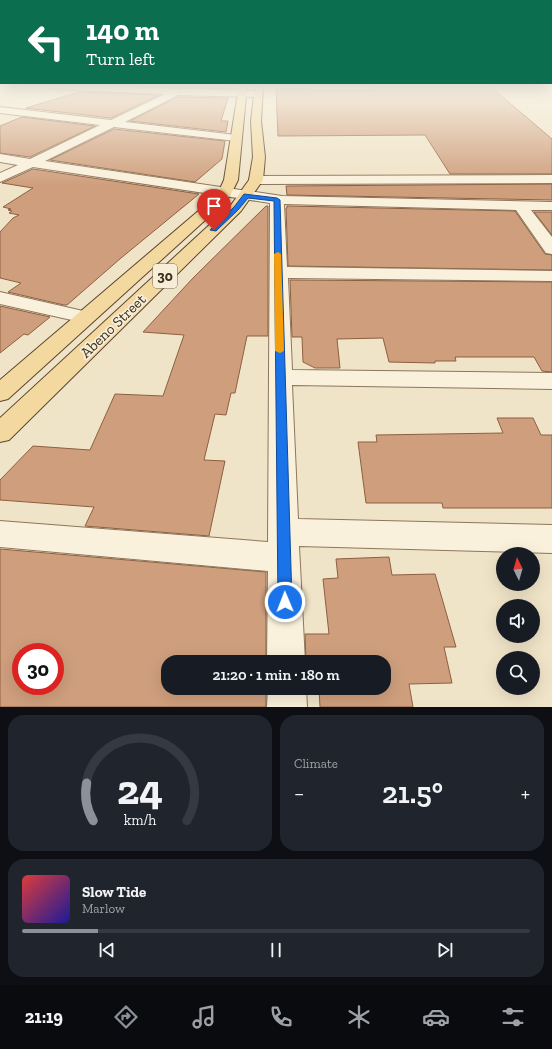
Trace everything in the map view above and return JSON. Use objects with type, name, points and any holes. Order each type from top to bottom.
[{"type":"main road","name":"Abeno Street","points":[[0,393],[208,210],[225,193],[231,180],[236,138],[242,119]]},
{"type":"main road","name":"Abeno Street","points":[[0,433],[236,208],[246,196],[256,180],[259,157],[256,119]]},
{"type":"street","points":[[67,119],[236,138]]},
{"type":"street","points":[[0,178],[122,119]]},
{"type":"street","points":[[0,158],[277,200],[552,206]]},
{"type":"street","points":[[256,180],[552,179]]},
{"type":"street","points":[[277,200],[286,655]]},
{"type":"street","points":[[520,205],[552,249]]},
{"type":"street","points":[[278,272],[552,276]]},
{"type":"street","points":[[0,298],[85,318]]},
{"type":"street","points":[[280,377],[552,382]]},
{"type":"street","points":[[0,534],[284,545],[552,539]]},
{"type":"street","points":[[287,695],[287,707]]},
{"type":"building","points":[[17,119],[38,119],[95,126],[30,157],[0,153],[0,126]]},
{"type":"building","points":[[134,119],[222,119],[221,121],[228,121],[226,132],[130,121]]},
{"type":"building","points":[[277,119],[529,119],[552,139],[552,174],[450,174],[425,135],[278,136]]},
{"type":"building","points":[[114,129],[225,141],[222,159],[195,182],[50,160]]},
{"type":"building","points":[[33,169],[199,194],[121,258],[67,305],[64,305],[8,292],[21,283],[0,278],[0,232],[13,218],[19,215],[9,213],[12,211],[8,210],[11,209],[3,207],[33,188],[2,183]]},
{"type":"building","points":[[552,184],[552,200],[287,195],[286,186]]},
{"type":"building","points":[[266,206],[268,206],[268,336],[247,336],[235,393],[231,393],[226,415],[215,414],[204,460],[225,461],[209,536],[85,526],[94,507],[0,500],[0,480],[33,446],[90,450],[115,394],[163,396],[184,335],[143,332],[193,278]]},
{"type":"building","points":[[287,206],[515,211],[545,254],[552,255],[552,270],[288,266]]},
{"type":"building","points":[[534,212],[552,212],[552,235]]},
{"type":"building","points":[[290,280],[552,282],[552,372],[542,371],[534,357],[455,357],[456,361],[435,361],[435,363],[389,362],[383,338],[337,339],[340,368],[315,368],[303,362],[302,337],[292,337]]},
{"type":"building","points":[[0,306],[50,317],[28,335],[24,334],[0,353]]},
{"type":"building","points":[[497,418],[533,418],[541,435],[552,435],[552,508],[443,508],[442,503],[366,503],[358,442],[377,442],[376,435],[503,433]]},
{"type":"building","points":[[0,549],[266,572],[266,655],[161,655],[161,695],[266,695],[266,707],[0,707]]},
{"type":"building","points":[[389,557],[392,575],[435,574],[456,647],[444,647],[452,683],[409,684],[413,707],[320,707],[319,695],[391,695],[391,655],[306,655],[305,634],[329,634],[323,579],[338,578],[336,559]]},
{"type":"slow traffic","points":[[278,254],[280,351]]},
{"type":"route","points":[[214,230],[246,196],[277,200],[285,602]]}]
